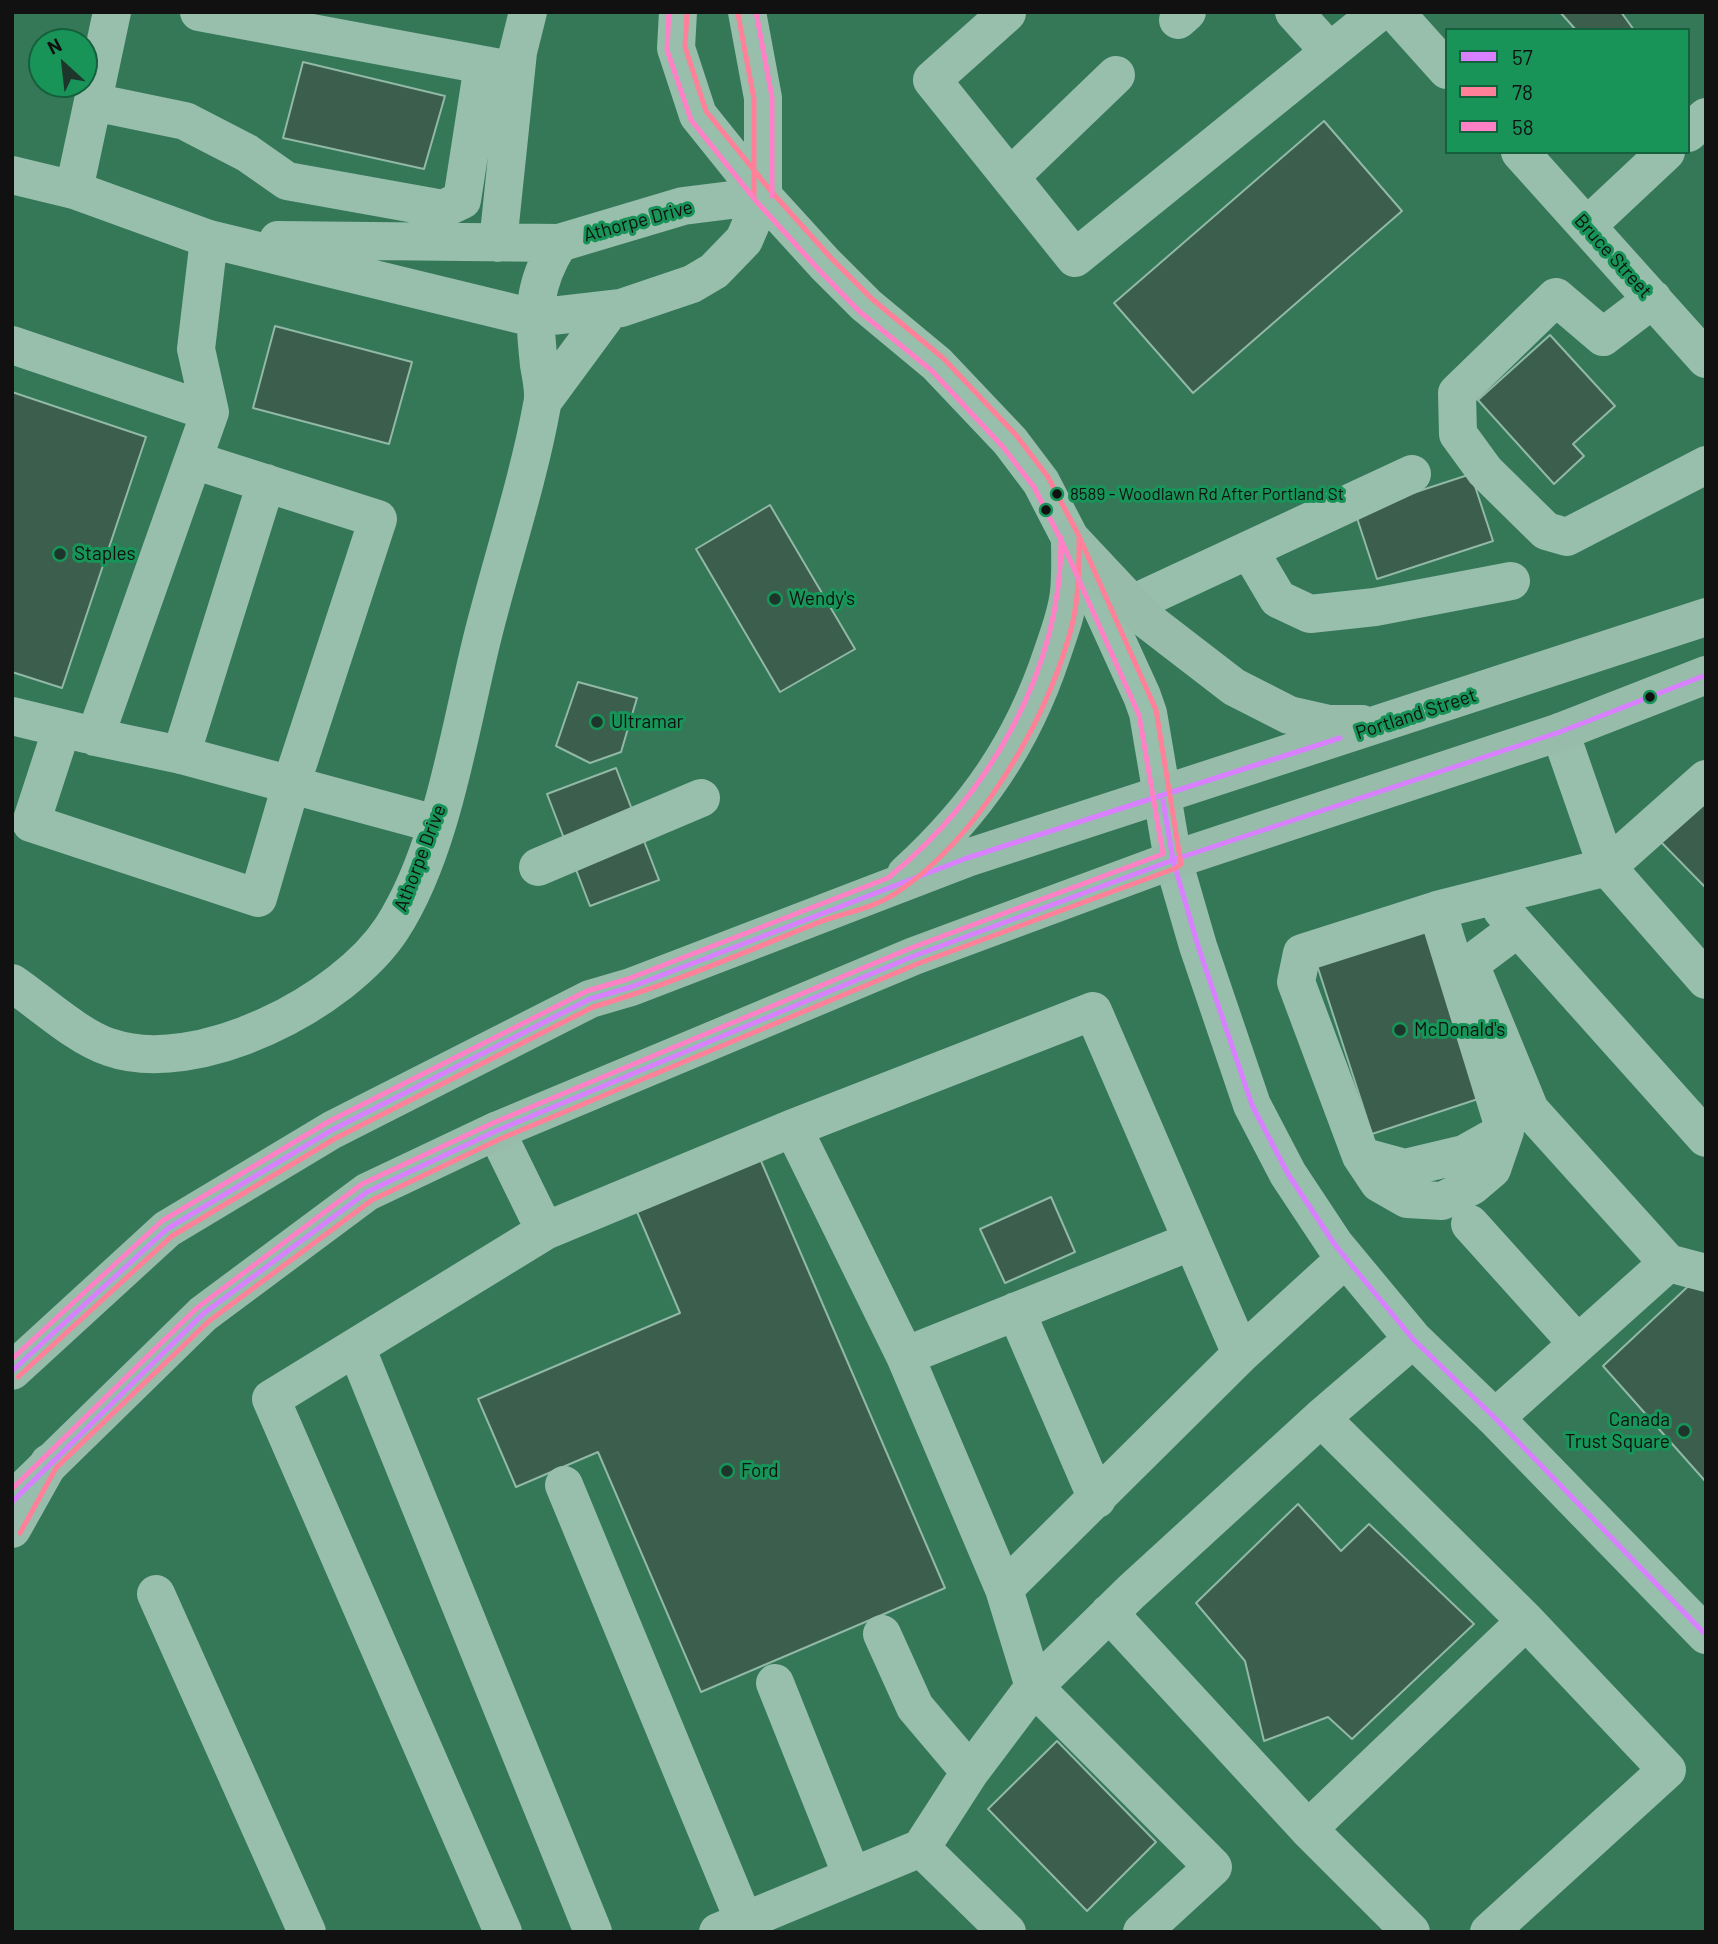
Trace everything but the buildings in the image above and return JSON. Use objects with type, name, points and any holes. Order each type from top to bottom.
[{"type":"highway","points":[[12,1529],[49,1463]]},
{"type":"main road","points":[[1070,538],[1130,604],[1234,687],[1289,715],[1329,724],[1385,724]]},
{"type":"main road","points":[[892,886],[947,836],[980,796],[999,768],[1036,697],[1062,624],[1069,591],[1070,538]]},
{"type":"main road","name":"Portland Street","points":[[15,1367],[167,1229],[332,1130],[590,999],[631,987],[892,886],[1706,617]]},
{"type":"main road","points":[[12,1502],[203,1314],[367,1192],[496,1131],[914,956],[1173,860],[1560,732],[1706,675]]},
{"type":"street","points":[[74,190],[112,12]]},
{"type":"street","points":[[93,102],[185,121],[247,153],[288,181],[443,209],[462,200],[499,68],[528,12]]},
{"type":"street","points":[[678,12],[676,48],[698,115],[763,196],[858,297],[937,364],[1010,441],[1041,482],[1070,538],[1142,696],[1148,713],[1173,860],[1198,946],[1252,1105],[1289,1174],[1346,1258],[1413,1339],[1495,1418],[1706,1635]]},
{"type":"street","points":[[12,176],[74,190],[209,239],[534,317],[610,310],[664,296],[714,271],[744,240],[763,196],[763,98],[747,12]]},
{"type":"street","points":[[1294,12],[1331,52]]},
{"type":"street","points":[[1007,13],[932,80],[1074,258],[1379,12]]},
{"type":"street","points":[[1395,12],[1445,68]]},
{"type":"street","points":[[214,14],[499,68]]},
{"type":"street","points":[[498,243],[499,68]]},
{"type":"street","points":[[1010,177],[1116,75]]},
{"type":"street","points":[[1690,130],[1706,117]]},
{"type":"street","name":"Bruce Street","points":[[1522,154],[1706,359]]},
{"type":"street","points":[[1587,226],[1664,154]]},
{"type":"street","name":"Athorpe Drive","points":[[12,983],[108,1047],[161,1055],[194,1052],[239,1040],[328,990],[374,949],[391,930],[407,902],[436,824],[543,401],[534,317],[537,286],[559,243],[683,206],[763,196]]},
{"type":"street","points":[[209,239],[559,243]]},
{"type":"street","points":[[193,460],[378,519],[291,785],[258,898],[32,822],[78,732],[193,460],[210,412],[196,349],[209,239]]},
{"type":"street","points":[[1653,299],[1603,337],[1556,297],[1457,394],[1458,434],[1485,471],[1546,531],[1567,537],[1706,465]]},
{"type":"street","name":"Athorpe Drive","points":[[543,401],[610,310]]},
{"type":"street","points":[[12,345],[210,412]]},
{"type":"street","points":[[1130,604],[1412,474]]},
{"type":"street","points":[[181,755],[266,483]]},
{"type":"street","points":[[1249,550],[1278,599],[1310,614],[1375,607],[1511,581]]},
{"type":"street","points":[[12,716],[181,755],[436,824]]},
{"type":"street","points":[[1560,732],[1607,867],[1706,981]]},
{"type":"street","points":[[1437,910],[1505,1131],[1492,1168],[1472,1186],[1443,1201],[1407,1199],[1379,1182],[1361,1156],[1296,982],[1302,953],[1437,910],[1607,867],[1706,779]]},
{"type":"street","points":[[538,867],[701,798]]},
{"type":"street","points":[[1489,896],[1706,1138]]},
{"type":"street","points":[[1518,928],[1470,964],[1531,1110],[1668,1263],[1706,1273]]},
{"type":"street","points":[[500,1931],[271,1399],[545,1231],[793,1128],[1093,1011],[1241,1354]]},
{"type":"street","points":[[793,1128],[905,1356],[1004,1590],[1034,1687],[1213,1867],[1142,1932]]},
{"type":"street","points":[[496,1131],[545,1231]]},
{"type":"street","points":[[1470,1224],[1578,1344]]},
{"type":"street","points":[[905,1356],[1192,1241]]},
{"type":"street","points":[[1004,1590],[1241,1354],[1346,1258]]},
{"type":"street","points":[[1495,1418],[1668,1263]]},
{"type":"street","points":[[1016,1311],[1097,1499]]},
{"type":"street","points":[[564,1485],[731,1926],[921,1848],[970,1772],[1034,1687],[1109,1613],[1321,1418],[1413,1339]]},
{"type":"street","points":[[355,1347],[593,1932]]},
{"type":"street","points":[[1321,1418],[1526,1621],[1667,1770],[1489,1932]]},
{"type":"street","points":[[156,1594],[307,1932]]},
{"type":"street","points":[[1109,1613],[1308,1829],[1411,1932]]},
{"type":"street","points":[[1308,1829],[1526,1621]]},
{"type":"street","points":[[882,1634],[915,1707],[970,1772]]},
{"type":"street","points":[[775,1683],[852,1876]]},
{"type":"street","points":[[921,1848],[1007,1932]]},
{"type":"transit line","name":"58","points":[[12,1489],[197,1308],[362,1184],[493,1123],[911,948],[1163,854],[1139,715],[1062,542],[1034,487],[1003,447],[931,370],[860,312],[819,270],[756,201],[691,120],[667,50],[669,12]]},
{"type":"transit line","name":"78","points":[[20,1533],[56,1468],[209,1321],[372,1200],[500,1139],[917,964],[1181,864],[1156,710],[1078,534],[1048,477],[1016,435],[943,358],[872,299],[831,258],[770,190],[706,111],[685,47],[687,12]]},
{"type":"transit line","name":"58","points":[[756,12],[772,97],[772,196]]},
{"type":"transit line","name":"78","points":[[738,14],[754,99],[754,196]]},
{"type":"transit line","name":"58","points":[[12,1359],[162,1221],[328,1122],[587,991],[628,979],[888,878],[958,809],[1013,727],[1033,682],[1049,635],[1058,587],[1061,538]]},
{"type":"transit line","name":"78","points":[[18,1377],[172,1236],[336,1138],[593,1007],[678,979],[817,923],[877,903],[896,893],[926,870],[954,843],[980,811],[1004,777],[1043,705],[1073,621],[1078,586],[1079,538]]},
{"type":"transit line","name":"57","points":[[12,1502],[203,1314],[367,1192],[496,1131],[914,956],[1173,860],[1560,732],[1706,675]]},
{"type":"transit line","name":"57","points":[[12,1371],[167,1229],[332,1130],[590,999],[631,987],[967,858],[1340,738]]},
{"type":"transit line","name":"57","points":[[1163,801],[1173,860],[1198,946],[1252,1105],[1288,1174],[1335,1245],[1413,1339],[1495,1418],[1706,1635]]},
{"type":"place","name":"8589 - Woodlawn Rd After Portland St","points":[[1057,494]]},
{"type":"place","name":"Staples","points":[[60,554]]},
{"type":"place","name":"Wendy's","points":[[775,599]]},
{"type":"place","name":"Ultramar","points":[[597,722]]},
{"type":"place","name":"McDonald's","points":[[1400,1030]]},
{"type":"place","name":"Canada Trust Square","points":[[1684,1431]]},
{"type":"place","name":"Ford","points":[[727,1471]]}]
